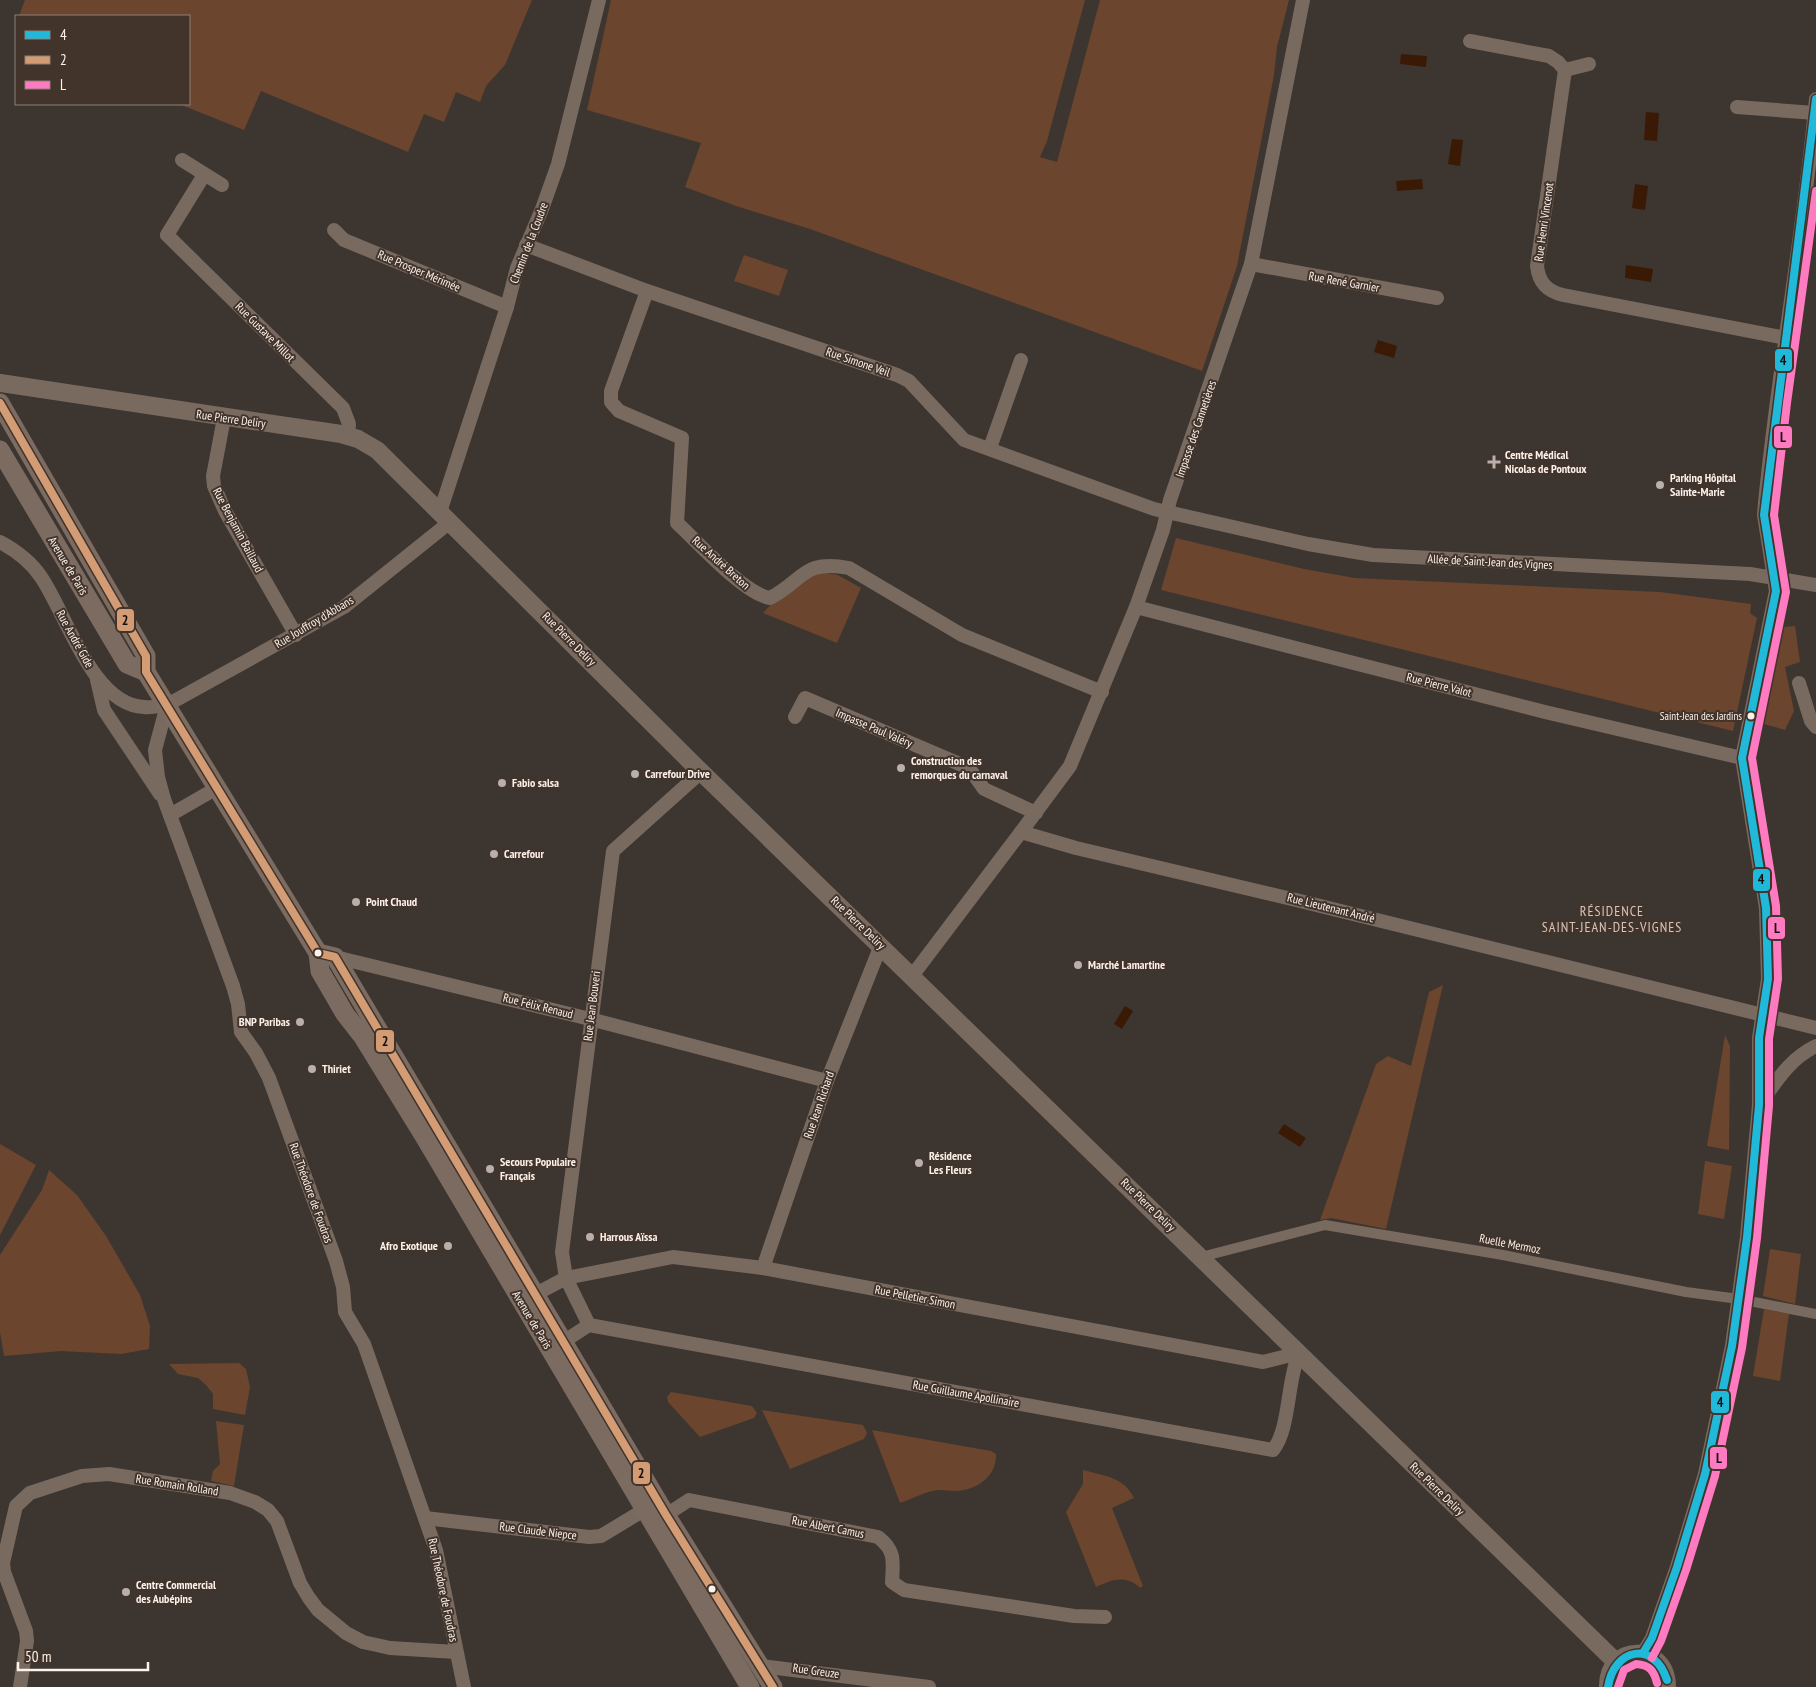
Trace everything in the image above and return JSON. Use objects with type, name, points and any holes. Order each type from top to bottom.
[{"type":"main road","name":"Avenue de Paris","points":[[0,404],[146,656],[146,672],[217,788],[327,955],[666,1515],[773,1687]]},
{"type":"main road","name":"Avenue de Paris","points":[[0,450],[127,664],[146,672]]},
{"type":"main road","name":"Avenue de Paris","points":[[327,955],[320,971],[424,1136],[619,1462],[644,1510],[750,1687]]},
{"type":"street","name":"Chemin de la Coudre","points":[[445,517],[517,268],[542,209],[558,164],[599,0]]},
{"type":"street","name":"Impasse des Cannetières","points":[[1021,832],[1070,766],[1136,607],[1251,264],[1303,0]]},
{"type":"street","points":[[1470,41],[1549,56],[1565,70],[1589,64]]},
{"type":"street","name":"Rue Henri Vincenot","points":[[1565,70],[1537,266],[1538,277],[1544,286],[1554,293],[1563,295],[1786,338]]},
{"type":"street","points":[[1643,1653],[1652,1638],[1677,1567],[1705,1474],[1726,1382],[1747,1237],[1760,1105],[1758,1038],[1768,979],[1766,908],[1742,758],[1775,603],[1775,578],[1764,509],[1770,450],[1813,164],[1815,106],[1737,107]]},
{"type":"street","points":[[182,160],[222,185]]},
{"type":"street","name":"Rue Gustave Millot","points":[[204,175],[167,235],[343,408],[349,424],[348,435]]},
{"type":"street","name":"Rue Prosper Mérimée","points":[[334,230],[344,240],[507,307]]},
{"type":"street","name":"Rue Simone Veil","points":[[526,245],[647,291],[897,376],[909,381],[964,440],[1167,512]]},
{"type":"street","name":"Rue René Garnier","points":[[1251,264],[1437,298]]},
{"type":"street","name":"Rue André Breton","points":[[647,291],[611,391],[611,402],[619,411],[682,438],[677,523],[745,586],[760,596],[770,598],[814,567],[830,564],[849,568],[962,635],[1102,692]]},
{"type":"street","points":[[990,448],[1021,360]]},
{"type":"street","name":"Rue Pierre Deliry","points":[[0,383],[224,418],[348,435],[377,450],[701,772],[1616,1662]]},
{"type":"street","name":"Rue Benjamin Baillaud","points":[[224,418],[213,476],[214,486],[225,511],[296,635]]},
{"type":"street","name":"Allée de Saint-Jean des Vignes","points":[[1167,512],[1308,544],[1373,555],[1750,574],[1816,585]]},
{"type":"street","name":"Rue Jouffroy d'Abbans","points":[[167,705],[344,607],[445,517]]},
{"type":"street","name":"Rue André Gide","points":[[0,542],[26,561],[40,576],[97,680],[125,702],[143,708],[167,705]]},
{"type":"street","name":"Rue Pierre Valot","points":[[1136,607],[1545,712],[1742,758]]},
{"type":"street","points":[[97,680],[104,710],[129,750],[164,799]]},
{"type":"street","points":[[1800,683],[1811,721],[1816,727]]},
{"type":"street","name":"Impasse Paul Valéry","points":[[795,717],[805,698],[969,768],[984,789],[1036,814]]},
{"type":"street","name":"Rue Théodore de Foudras","points":[[167,705],[155,750],[156,766],[164,799],[234,986],[238,1004],[240,1032],[256,1053],[269,1078],[336,1261],[343,1287],[345,1312],[364,1344],[436,1550],[464,1687]]},
{"type":"street","name":"Rue Jean Bouveri","points":[[589,1325],[566,1278],[562,1252],[590,1018],[613,851],[701,772]]},
{"type":"street","points":[[170,815],[217,788]]},
{"type":"street","points":[[912,976],[1021,832]]},
{"type":"street","name":"Rue Lieutenant André","points":[[1021,832],[1076,848],[1816,1028]]},
{"type":"street","name":"Rue Jean Richard","points":[[763,1268],[827,1081],[881,945]]},
{"type":"street","name":"Rue Félix Renaud","points":[[327,955],[590,1018],[827,1081]]},
{"type":"street","points":[[1760,1105],[1786,1067],[1804,1052],[1816,1046]]},
{"type":"street","name":"Ruelle Mermoz","points":[[1200,1256],[1325,1225],[1502,1255],[1686,1292],[1739,1299],[1816,1314]]},
{"type":"street","name":"Rue Pelletier Simon","points":[[534,1295],[566,1278],[673,1257],[763,1268],[1263,1362],[1299,1352]]},
{"type":"street","points":[[563,1342],[589,1325]]},
{"type":"street","name":"Rue Guillaume Apollinaire","points":[[589,1325],[1273,1450],[1282,1434],[1292,1367],[1299,1352]]},
{"type":"street","name":"Rue Romain Rolland","points":[[20,1687],[27,1641],[26,1631],[4,1572],[3,1563],[16,1506],[30,1493],[39,1489],[98,1473],[230,1493],[255,1502],[268,1510],[277,1521],[300,1583],[318,1610],[332,1623],[363,1642],[377,1646],[407,1650],[456,1652]]},
{"type":"street","name":"Rue Albert Camus","points":[[666,1515],[689,1500],[878,1537],[888,1545],[894,1558],[892,1582],[904,1590],[1074,1616],[1105,1617]]},
{"type":"street","name":"Rue Claude Niepce","points":[[425,1518],[589,1537],[601,1536],[644,1510]]},
{"type":"street","points":[[1608,1687],[1608,1677],[1616,1662],[1633,1653],[1643,1653],[1659,1662],[1664,1669],[1667,1687]]},
{"type":"street","name":"Rue Greuze","points":[[761,1666],[929,1687]]},
{"type":"shaded area","points":[[25,0],[532,0],[505,65],[486,86],[480,102],[456,92],[444,122],[424,114],[408,152],[261,91],[244,130],[182,105],[190,105],[190,15],[19,15]]},
{"type":"shaded area","points":[[611,0],[1085,0],[1047,141],[1040,157],[1057,162],[1100,0],[1289,0],[1277,47],[1274,75],[1237,266],[1202,371],[810,229],[736,206],[685,187],[701,143],[587,110]]},
{"type":"shaded area","points":[[1401,54],[1427,56],[1426,67],[1400,64]]},
{"type":"shaded area","points":[[1646,112],[1659,113],[1657,141],[1644,140]]},
{"type":"shaded area","points":[[1452,139],[1463,140],[1460,166],[1448,164]]},
{"type":"shaded area","points":[[1422,179],[1423,189],[1397,191],[1396,181]]},
{"type":"shaded area","points":[[1635,184],[1648,186],[1645,210],[1632,208]]},
{"type":"shaded area","points":[[744,255],[788,270],[779,296],[734,281]]},
{"type":"shaded area","points":[[1626,265],[1653,269],[1651,282],[1625,278]]},
{"type":"shaded area","points":[[1378,340],[1397,346],[1394,358],[1374,352]]},
{"type":"shaded area","points":[[1176,538],[1304,569],[1355,578],[1660,592],[1751,604],[1750,613],[1757,618],[1733,731],[1161,590]]},
{"type":"shaded area","points":[[821,572],[838,575],[861,588],[837,643],[763,613],[791,583]]},
{"type":"shaded area","points":[[1795,626],[1800,662],[1785,667],[1794,711],[1785,730],[1764,724],[1784,627]]},
{"type":"shaded area","points":[[1443,985],[1386,1229],[1331,1218],[1320,1220],[1376,1064],[1388,1056],[1411,1066],[1429,992]]},
{"type":"shaded area","points":[[1125,1006],[1133,1011],[1122,1029],[1114,1024]]},
{"type":"shaded area","points":[[1725,1035],[1730,1046],[1729,1150],[1707,1146]]},
{"type":"shaded area","points":[[1284,1124],[1306,1138],[1300,1147],[1278,1133]]},
{"type":"shaded area","points":[[0,1144],[36,1165],[0,1235]]},
{"type":"shaded area","points":[[1705,1161],[1732,1166],[1724,1219],[1698,1214]]},
{"type":"shaded area","points":[[49,1170],[77,1195],[106,1236],[140,1295],[150,1326],[149,1349],[121,1354],[61,1351],[4,1356],[0,1332],[0,1255],[42,1190]]},
{"type":"shaded area","points":[[1770,1249],[1801,1254],[1795,1304],[1763,1296]]},
{"type":"shaded area","points":[[1764,1309],[1789,1314],[1780,1381],[1753,1376]]},
{"type":"shaded area","points":[[239,1363],[246,1369],[250,1387],[245,1415],[213,1409],[213,1394],[206,1385],[198,1378],[178,1374],[169,1364]]},
{"type":"shaded area","points":[[671,1392],[752,1406],[757,1413],[754,1418],[700,1437],[668,1402],[667,1397]]},
{"type":"shaded area","points":[[762,1410],[863,1425],[867,1433],[864,1439],[790,1469]]},
{"type":"shaded area","points":[[216,1421],[244,1425],[234,1486],[211,1481],[213,1471],[220,1464]]},
{"type":"shaded area","points":[[872,1430],[991,1451],[996,1454],[993,1469],[985,1480],[965,1490],[933,1491],[900,1503]]},
{"type":"shaded area","points":[[1083,1470],[1119,1481],[1130,1491],[1134,1498],[1112,1508],[1143,1586],[1140,1588],[1124,1580],[1107,1582],[1096,1587],[1066,1512],[1083,1484]]},
{"type":"transit line","name":"4","points":[[1643,1653],[1652,1638],[1677,1567],[1705,1474],[1732,1346],[1747,1237],[1759,1105],[1759,1038],[1768,979],[1766,908],[1742,758],[1776,591],[1764,515],[1816,99]]},
{"type":"transit line","name":"L","points":[[1652,1658],[1661,1641],[1686,1570],[1715,1476],[1742,1348],[1757,1238],[1769,1106],[1769,1039],[1778,979],[1776,906],[1752,758],[1786,592],[1774,515],[1787,403],[1816,191]]},
{"type":"transit line","name":"2","points":[[0,403],[146,656],[146,672],[318,953],[335,957],[666,1515],[773,1687]]},
{"type":"transit line","name":"4","points":[[1608,1687],[1612,1674],[1618,1664],[1626,1657],[1635,1654],[1644,1654],[1653,1659],[1661,1667],[1667,1680]]},
{"type":"transit line","name":"L","points":[[1618,1687],[1624,1670],[1636,1664],[1651,1669],[1657,1683]]},
{"type":"place","name":"Centre Médical Nicolas de Pontoux","points":[[1494,462]]},
{"type":"place","name":"Parking Hôpital Sainte-Marie","points":[[1660,485]]},
{"type":"place","name":"Saint-Jean des Jardins","points":[[1751,716]]},
{"type":"place","name":"Construction des remorques du carnaval","points":[[901,768]]},
{"type":"place","name":"Carrefour Drive","points":[[635,774]]},
{"type":"place","name":"Fabio salsa","points":[[502,783]]},
{"type":"place","name":"Carrefour","points":[[494,854]]},
{"type":"place","name":"Point Chaud","points":[[356,902]]},
{"type":"place","name":"Marché Lamartine","points":[[1078,965]]},
{"type":"place","name":"BNP Paribas","points":[[300,1022]]},
{"type":"place","name":"Thiriet","points":[[312,1069]]},
{"type":"place","name":"Résidence Les Fleurs","points":[[919,1163]]},
{"type":"place","name":"Secours Populaire Français","points":[[490,1169]]},
{"type":"place","name":"Harrous Aïssa","points":[[590,1237]]},
{"type":"place","name":"Afro Exotique","points":[[448,1246]]},
{"type":"place","name":"Centre Commercial des Aubépins","points":[[126,1592]]},
{"type":"district","name":"RÉSIDENCE SAINT-JEAN-DES-VIGNES","points":[[1612,920]]}]
